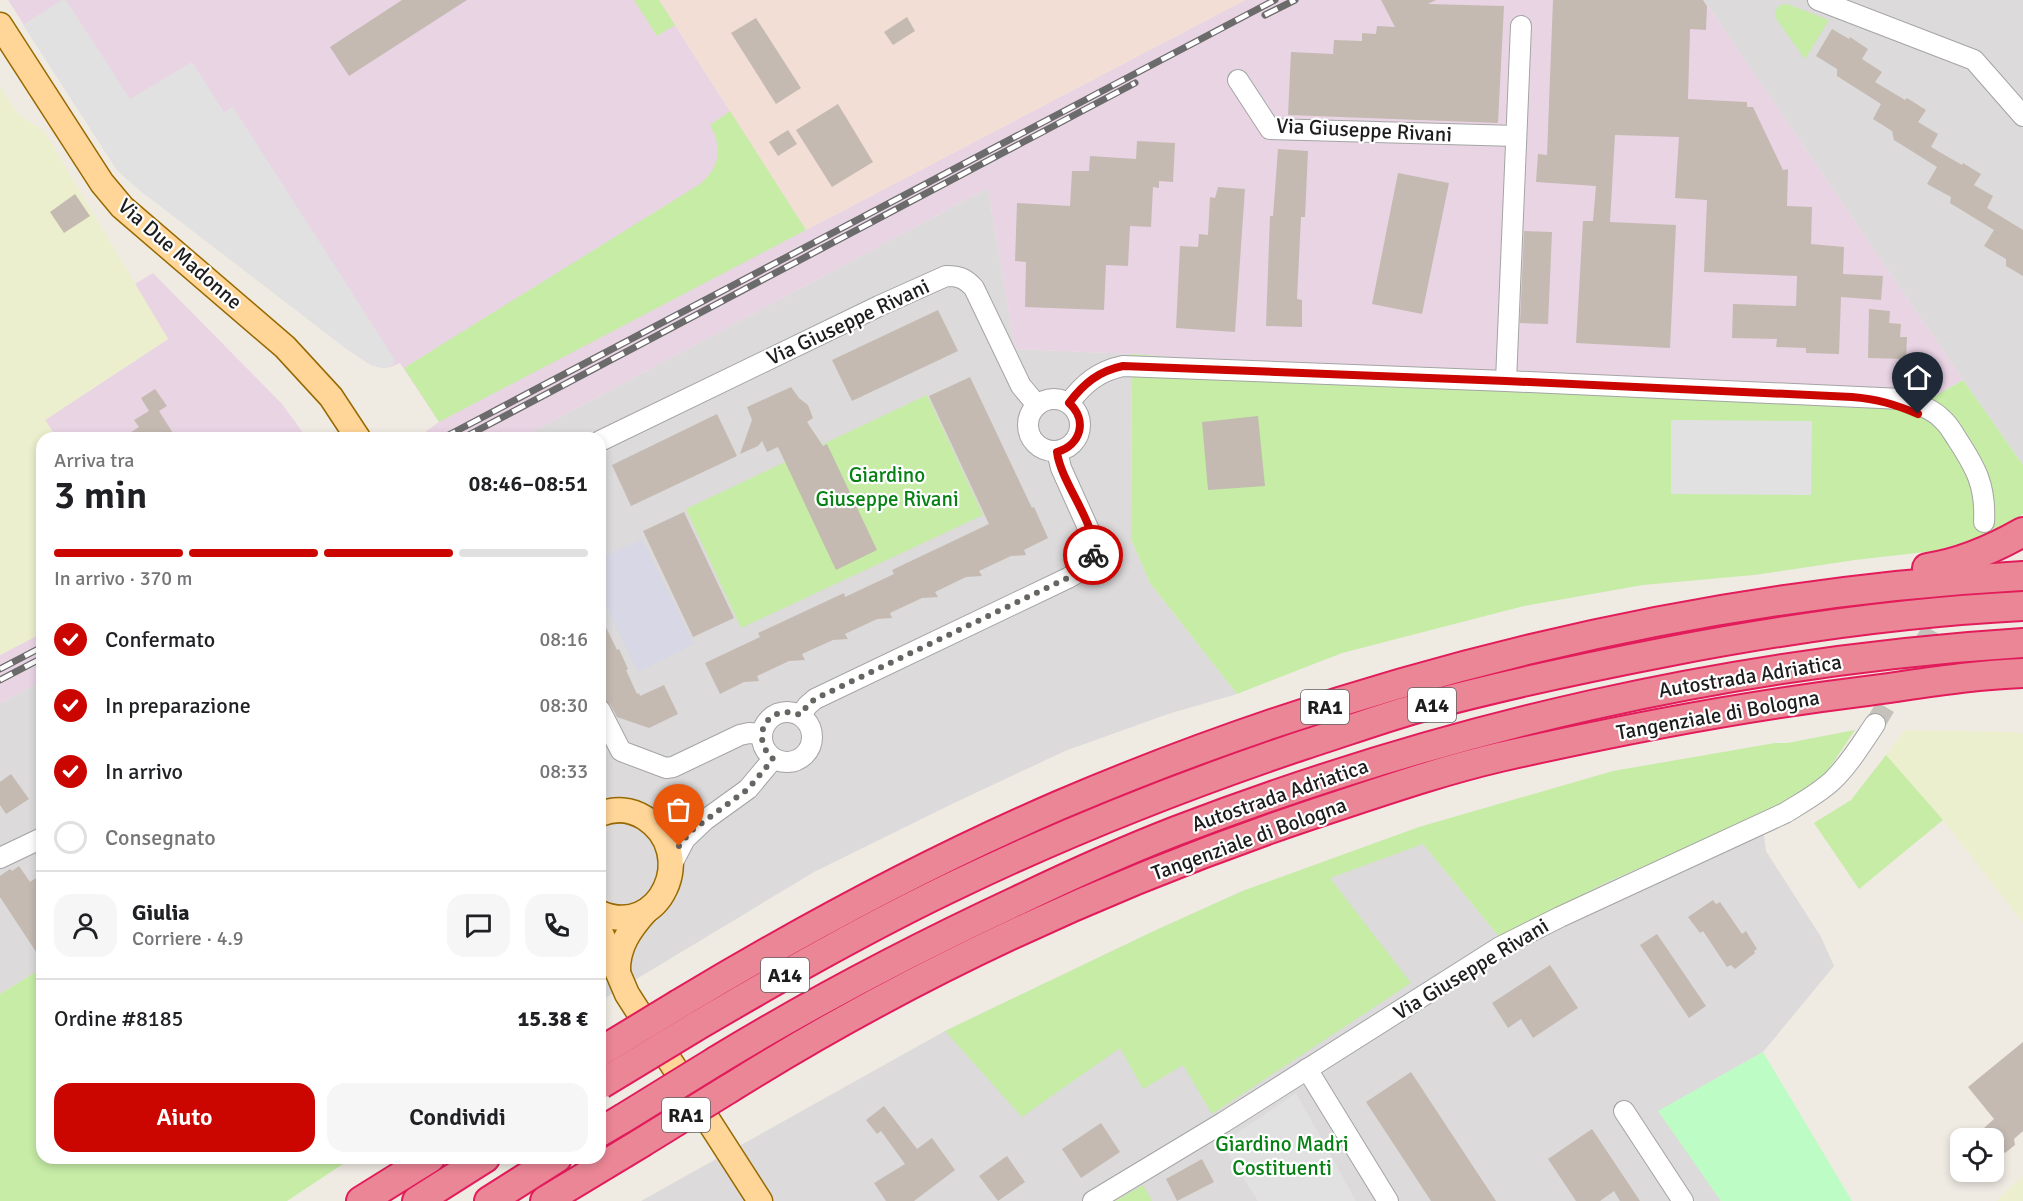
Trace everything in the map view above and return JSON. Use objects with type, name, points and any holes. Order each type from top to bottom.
[{"type":"highway","points":[[1837,593],[1877,574],[1940,566],[1971,557],[2023,532]]},
{"type":"highway","name":"RA1","points":[[606,1048],[796,935],[962,850],[1061,804],[1153,767],[1338,702],[1533,649],[1705,614],[1837,593],[1962,579],[2023,576]]},
{"type":"highway","name":"Autostrada Adriatica","points":[[606,1081],[695,1027],[866,931],[962,882],[1162,795],[1344,732],[1418,708],[1606,663],[1712,643],[1833,623],[1963,609],[2023,606]]},
{"type":"highway","name":"Autostrada Adriatica","points":[[611,1125],[771,1028],[888,964],[1089,867],[1175,831],[1351,769],[1497,728],[1617,698],[1838,661],[1966,646],[2023,643]]},
{"type":"highway","name":"Tangenziale di Bologna","points":[[545,1201],[831,1027],[972,954],[1185,860],[1283,824],[1498,758],[1655,724],[1818,696],[1993,674],[2023,673]]},
{"type":"highway","points":[[1655,724],[1691,726],[1926,695],[1996,691],[2023,693]]},
{"type":"highway","points":[[361,1201],[420,1164]]},
{"type":"highway","points":[[417,1201],[476,1164]]},
{"type":"highway","points":[[489,1201],[548,1164]]},
{"type":"main road","name":"Via Due Madonne","points":[[0,25],[102,183],[122,207],[285,346],[331,397],[354,432]]},
{"type":"main road","points":[[606,808],[639,814],[651,822],[662,833],[668,845],[672,864],[671,876],[661,897],[634,925],[623,942],[618,973]]},
{"type":"main road","points":[[606,916],[627,918],[646,911]]},
{"type":"main road","points":[[606,945],[627,994],[760,1201]]},
{"type":"street","points":[[1818,0],[1974,60],[2023,116]]},
{"type":"street","points":[[1506,381],[1521,26]]},
{"type":"street","name":"Via Giuseppe Rivani","points":[[1238,80],[1270,129],[1516,136]]},
{"type":"street","name":"Via Giuseppe Rivani","points":[[606,438],[946,276],[958,276],[967,280],[974,288],[1021,386],[1037,405]]},
{"type":"street","points":[[1069,403],[1086,382],[1098,374],[1123,366],[1506,381],[1875,399],[1918,414],[1935,425],[1967,467],[1984,520]]},
{"type":"street","points":[[1051,399],[1060,399],[1069,403],[1077,412],[1080,421],[1080,431],[1072,445],[1057,452],[1040,447],[1030,434],[1029,419],[1037,405],[1051,399]]},
{"type":"street","points":[[800,715],[815,699],[1087,567],[1093,556],[1093,539],[1061,468],[1057,452]]},
{"type":"street","points":[[793,712],[800,715],[811,729],[813,738],[811,747],[799,760],[790,763],[773,759],[763,747],[761,734],[765,723],[778,713],[793,712]]},
{"type":"street","points":[[606,722],[624,753],[666,768],[673,767],[740,735],[761,734]]},
{"type":"street","name":"Via Giuseppe Rivani","points":[[1093,1201],[1500,947],[1785,813],[1808,800],[1833,780],[1852,758],[1875,724]]},
{"type":"street","points":[[672,864],[685,838],[705,820],[748,789],[773,759]]},
{"type":"street","points":[[651,822],[684,826],[705,820]]},
{"type":"street","points":[[0,858],[36,841]]},
{"type":"street","points":[[1307,1069],[1388,1201]]},
{"type":"street","points":[[1624,1111],[1683,1201]]},
{"type":"shaded area","points":[[8,0],[659,0],[806,230],[1245,0],[1704,0],[1963,380],[1916,407],[1622,393],[1132,354],[1015,349],[988,188],[532,432],[425,432],[439,422],[400,363],[383,368],[371,365],[348,350],[117,170]]},
{"type":"shaded area","points":[[62,0],[66,0],[130,99],[192,62],[224,112],[233,107],[395,360],[391,367],[371,365],[348,350],[139,190],[117,170],[23,25]]},
{"type":"shaded area","points":[[659,0],[1245,0],[806,230]]},
{"type":"shaded area","points":[[1704,0],[2023,0],[2023,465],[1963,380]]},
{"type":"shaded area","points":[[988,188],[1015,349],[1132,354],[1131,539],[1150,583],[1237,694],[1168,714],[1065,751],[952,804],[814,872],[606,997],[606,432],[532,432]]},
{"type":"shaded area","points":[[153,273],[282,404],[303,432],[53,432],[45,420],[168,339],[135,284]]},
{"type":"shaded area","points":[[1671,420],[1812,421],[1811,495],[1671,494]]},
{"type":"shaded area","points":[[642,539],[694,644],[638,672],[606,605],[606,555]]},
{"type":"shaded area","points":[[36,636],[36,684],[0,703],[0,655]]},
{"type":"shaded area","points":[[36,684],[36,972],[0,994],[0,703]]},
{"type":"shaded area","points":[[1762,818],[1766,851],[1821,937],[1834,966],[1763,1052],[1659,1111],[1721,1201],[641,1201],[945,1031],[1245,890],[1423,844],[1501,939],[1603,884]]},
{"type":"shaded area","name":"Giardino Madri Costituenti","points":[[1296,1093],[1356,1201],[1258,1201],[1221,1144]]},
{"type":"green space","points":[[634,0],[659,0],[675,25],[657,36]]},
{"type":"green space","points":[[1787,4],[1829,20],[1805,59],[1775,17],[1775,11],[1780,5]]},
{"type":"green space","points":[[0,87],[18,114],[44,131],[168,339],[45,420],[53,432],[36,432],[36,636],[0,655]]},
{"type":"green space","points":[[730,111],[806,230],[439,422],[404,368],[700,184],[712,171],[717,157],[717,142],[710,125]]},
{"type":"green space","points":[[1132,354],[1621,393],[1916,407],[1963,380],[2023,465],[2023,514],[1990,535],[1934,551],[1754,575],[1643,585],[1524,606],[1342,653],[1237,694],[1150,583],[1131,539]]},
{"type":"green space","name":"Giardino Giuseppe Rivani","points":[[927,395],[983,515],[741,628],[686,509]]},
{"type":"green space","points":[[1855,730],[1821,781],[1794,801],[1603,884],[1501,939],[1423,844],[1330,878],[1411,983],[1212,1114],[1183,1065],[1143,1089],[1120,1048],[1022,1117],[945,1031],[1245,890],[1419,827],[1613,771]]},
{"type":"green space","points":[[1905,730],[2023,734],[2023,923],[1943,820],[1886,755]]},
{"type":"green space","points":[[1886,755],[1943,820],[1859,889],[1814,823],[1851,800]]},
{"type":"green space","points":[[36,972],[36,1164],[343,1164],[287,1201],[0,1201],[0,994]]},
{"type":"green space","points":[[1763,1052],[1852,1201],[1721,1201],[1658,1111]]},
{"type":"green space","points":[[2023,1176],[2023,1201],[1996,1201]]},
{"type":"green space","points":[[1143,1185],[1152,1201],[1115,1201]]},
{"type":"building","points":[[402,0],[467,0],[349,76],[330,47]]},
{"type":"building","points":[[1381,0],[1436,0],[1428,4],[1504,6],[1498,123],[1288,115],[1291,52],[1333,54],[1334,40],[1362,41],[1362,33],[1376,34],[1377,26],[1395,27]]},
{"type":"building","points":[[1553,0],[1703,0],[1707,6],[1706,30],[1690,29],[1688,99],[1747,102],[1747,107],[1753,107],[1783,170],[1788,169],[1787,206],[1812,207],[1811,244],[1844,247],[1843,274],[1883,276],[1881,300],[1841,297],[1839,354],[1806,353],[1806,348],[1776,347],[1777,339],[1732,338],[1733,304],[1796,306],[1797,276],[1704,272],[1707,200],[1675,198],[1679,137],[1615,135],[1610,222],[1676,225],[1670,348],[1576,343],[1583,221],[1593,221],[1596,186],[1536,182],[1538,154],[1547,155]]},
{"type":"building","points":[[907,17],[915,31],[893,45],[884,32]]},
{"type":"building","points":[[756,18],[801,88],[776,104],[731,33]]},
{"type":"building","points":[[1832,29],[1868,49],[1862,59],[1882,72],[1875,82],[1926,110],[1918,122],[1938,134],[1931,147],[1981,174],[1974,185],[1993,196],[1987,208],[2023,230],[2023,276],[2006,266],[2006,259],[1984,246],[1994,230],[1950,203],[1951,197],[1927,184],[1937,167],[1894,140],[1892,131],[1873,119],[1881,104],[1837,76],[1837,69],[1816,56]]},
{"type":"building","points":[[838,104],[873,162],[832,187],[796,130]]},
{"type":"building","points":[[788,130],[797,144],[778,156],[769,142]]},
{"type":"building","points":[[1137,141],[1175,143],[1173,182],[1159,181],[1159,188],[1153,187],[1151,227],[1130,226],[1128,266],[1106,265],[1104,310],[1025,307],[1026,262],[1015,261],[1017,203],[1070,206],[1072,171],[1089,171],[1090,156],[1136,159]]},
{"type":"building","points":[[1278,149],[1308,151],[1305,217],[1301,217],[1297,299],[1302,300],[1302,327],[1266,326],[1270,216],[1273,216]]},
{"type":"building","points":[[1398,173],[1449,183],[1422,314],[1372,304]]},
{"type":"building","points":[[1218,187],[1245,189],[1235,332],[1176,328],[1180,246],[1198,247],[1199,234],[1208,235],[1210,197],[1215,198]]},
{"type":"building","points":[[75,194],[90,216],[64,233],[50,212]]},
{"type":"building","points":[[1524,231],[1552,232],[1548,324],[1520,323]]},
{"type":"building","points":[[1869,309],[1890,311],[1889,323],[1901,324],[1900,337],[1907,337],[1906,359],[1868,358]]},
{"type":"building","points":[[938,310],[958,351],[852,401],[832,360]]},
{"type":"building","points":[[970,377],[1048,538],[1024,550],[1026,555],[1011,556],[979,571],[982,576],[966,577],[935,592],[938,597],[922,598],[890,613],[892,618],[877,619],[845,634],[848,639],[833,640],[802,654],[805,660],[789,661],[757,676],[759,681],[744,682],[720,694],[705,663],[760,637],[758,633],[844,593],[845,597],[894,574],[892,570],[989,524],[929,396]]},
{"type":"building","points":[[791,387],[808,405],[813,418],[807,422],[823,446],[827,444],[877,550],[836,570],[778,447],[767,452],[762,441],[758,446],[740,454],[752,420],[747,407]]},
{"type":"building","points":[[155,389],[167,406],[159,411],[172,432],[131,432],[139,427],[134,420],[149,411],[141,398]]},
{"type":"building","points":[[717,414],[737,456],[631,506],[612,465]]},
{"type":"building","points":[[1258,416],[1265,486],[1208,490],[1202,422]]},
{"type":"building","points":[[684,512],[734,618],[693,637],[643,531]]},
{"type":"building","points":[[606,627],[617,650],[619,649],[637,694],[639,693],[640,696],[664,685],[678,714],[649,728],[617,717],[610,704],[606,702]]},
{"type":"building","points":[[11,774],[29,799],[6,814],[0,805],[0,782]]},
{"type":"building","points":[[19,866],[30,882],[36,878],[36,952],[0,897],[0,876],[10,869],[12,871]]},
{"type":"building","points":[[1713,900],[1716,904],[1720,902],[1742,934],[1746,931],[1757,949],[1735,969],[1731,965],[1727,967],[1703,931],[1700,933],[1688,917]]},
{"type":"building","points":[[1657,934],[1706,1006],[1689,1018],[1640,945]]},
{"type":"building","points":[[1550,965],[1578,1008],[1533,1038],[1521,1019],[1508,1028],[1492,1003]]},
{"type":"building","points":[[2023,1042],[2023,1131],[2014,1139],[2015,1145],[2005,1153],[2004,1128],[1984,1128],[1994,1119],[1968,1087]]},
{"type":"building","points":[[1411,1072],[1496,1201],[1431,1201],[1366,1102]]},
{"type":"building","points":[[884,1106],[917,1149],[932,1138],[955,1170],[914,1201],[886,1201],[874,1183],[905,1164],[881,1131],[877,1134],[866,1120]]},
{"type":"building","points":[[1101,1123],[1120,1152],[1081,1178],[1062,1149]]},
{"type":"building","points":[[1592,1129],[1640,1201],[1620,1201],[1614,1191],[1600,1201],[1576,1201],[1548,1159]]},
{"type":"building","points":[[1007,1156],[1025,1182],[998,1201],[979,1176]]},
{"type":"building","points":[[1202,1159],[1214,1182],[1177,1201],[1166,1179]]},
{"type":"tunnel","points":[[1875,724],[1947,605]]},
{"type":"railway","points":[[454,432],[1275,0]]},
{"type":"railway","points":[[1265,15],[1295,0]]},
{"type":"railway","points":[[474,432],[1135,83]]},
{"type":"railway","points":[[0,669],[36,650]]},
{"type":"railway","points":[[0,680],[36,661]]},
{"type":"way so far","points":[[679,846],[691,831],[748,789],[773,759],[767,754],[761,739],[765,723],[771,717],[785,711],[800,715],[815,699],[1080,572],[1087,567],[1093,555]]},
{"type":"route","points":[[1093,555],[1093,539],[1061,468],[1057,452],[1072,445],[1080,431],[1077,412],[1069,403],[1072,398],[1086,382],[1098,374],[1123,366],[1852,397],[1875,399],[1918,414]]}]
